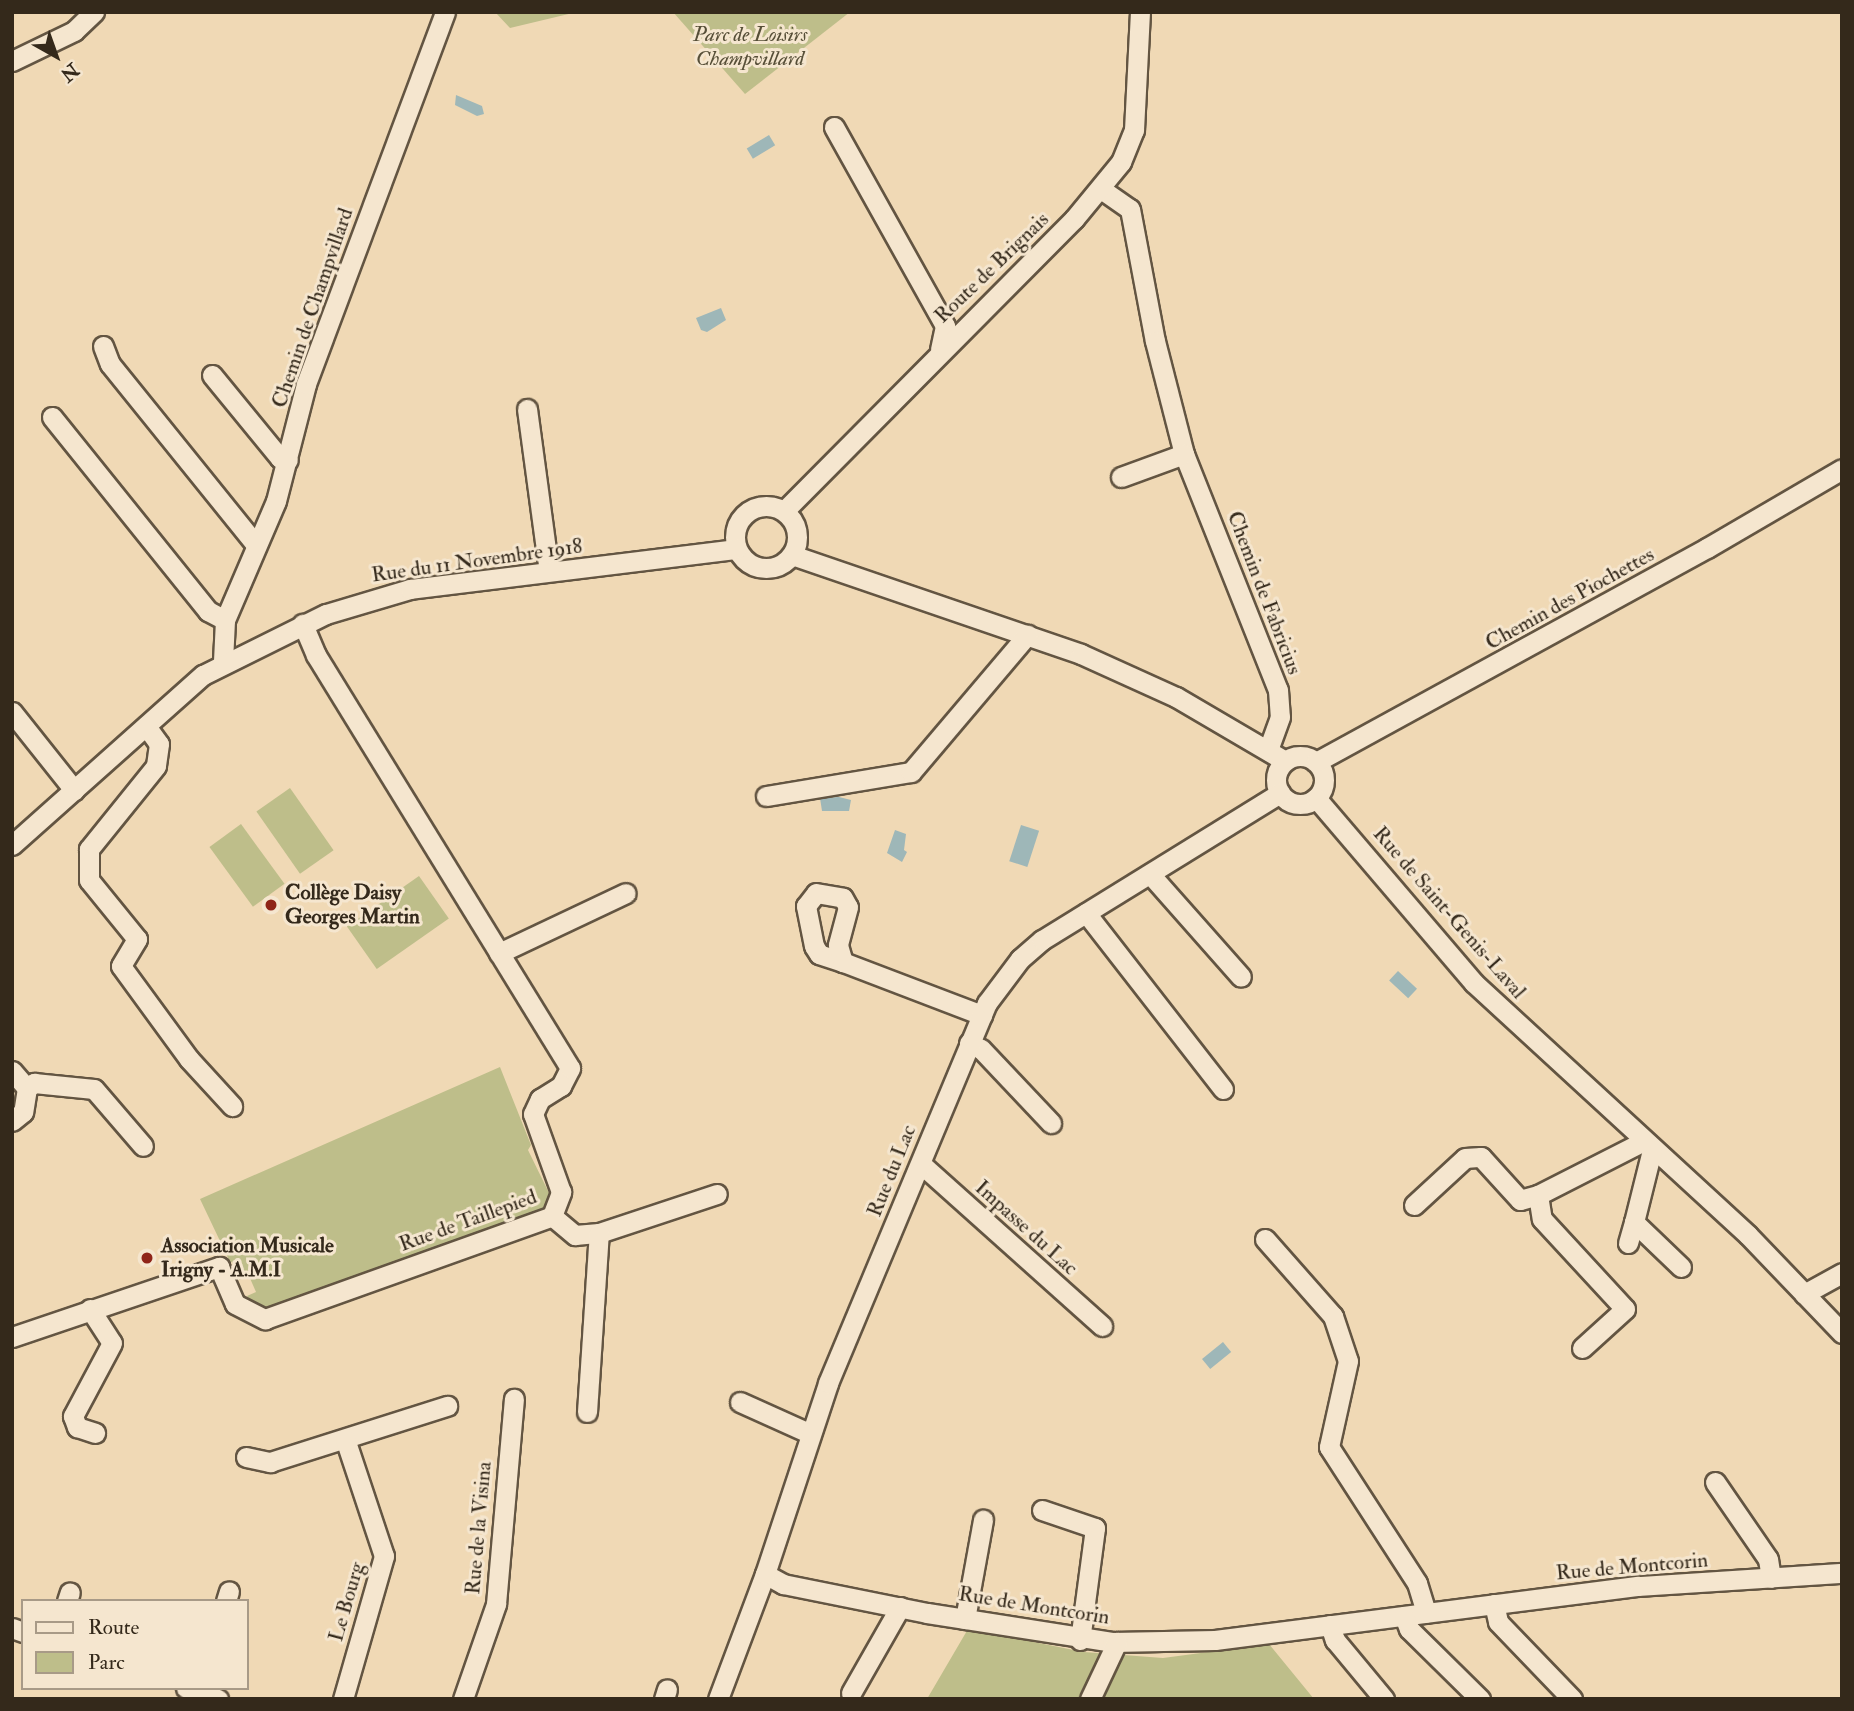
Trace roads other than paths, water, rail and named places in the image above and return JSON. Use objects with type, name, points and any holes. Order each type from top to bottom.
[{"type":"street","points":[[12,61],[74,31],[94,12]]},
{"type":"street","name":"Chemin de Champvillard","points":[[223,661],[225,620],[255,544],[276,501],[306,384],[445,12]]},
{"type":"street","name":"Route de Brignais","points":[[784,511],[1101,189],[1121,162],[1134,130],[1140,12]]},
{"type":"street","points":[[834,127],[945,326],[940,350]]},
{"type":"street","name":"Chemin de Fabricius","points":[[1101,189],[1130,209],[1154,341],[1184,454],[1278,690],[1280,717],[1268,750]]},
{"type":"street","points":[[103,346],[110,364],[255,544]]},
{"type":"street","points":[[212,375],[280,458],[288,460]]},
{"type":"street","points":[[527,410],[549,571]]},
{"type":"street","points":[[52,417],[208,611],[225,620]]},
{"type":"street","points":[[1121,477],[1184,454]]},
{"type":"street","name":"Chemin des Piochettes","points":[[1316,762],[1707,548],[1842,469]]},
{"type":"street","points":[[760,506],[784,511],[797,537],[792,555],[767,569],[749,564],[736,549],[735,530],[744,514],[760,506]]},
{"type":"street","name":"Rue du 11 Novembre 1918","points":[[12,845],[223,661],[303,624],[385,594],[736,549]]},
{"type":"street","points":[[792,555],[1081,654],[1177,697],[1285,761]]},
{"type":"street","name":"Rue de Taillepied","points":[[12,1337],[219,1267],[235,1304],[265,1319],[552,1216],[561,1192],[533,1114],[540,1099],[561,1086],[570,1068],[316,655],[303,624]]},
{"type":"street","points":[[766,796],[911,772],[1027,635]]},
{"type":"street","points":[[12,712],[74,790]]},
{"type":"street","points":[[146,726],[159,744],[156,766],[89,849],[89,880],[137,939],[121,966],[189,1059],[232,1106]]},
{"type":"street","points":[[1301,756],[1316,762],[1324,783],[1316,798],[1298,804],[1280,793],[1277,775],[1285,761],[1301,756]]},
{"type":"street","name":"Rue du Lac","points":[[718,1699],[765,1574],[809,1433],[982,1015],[1020,959],[1086,913],[1280,793]]},
{"type":"street","name":"Rue de Saint-Genis-Laval","points":[[1316,798],[1474,984],[1647,1146],[1748,1236],[1842,1333]]},
{"type":"street","points":[[1150,874],[1241,977]]},
{"type":"street","points":[[499,953],[626,893]]},
{"type":"street","points":[[1086,913],[1223,1089]]},
{"type":"street","points":[[843,962],[982,1015]]},
{"type":"street","points":[[969,1043],[981,1049],[1051,1123]]},
{"type":"street","points":[[12,1071],[27,1088]]},
{"type":"street","points":[[12,1121],[23,1112],[27,1088],[34,1083],[94,1089],[144,1146]]},
{"type":"street","points":[[1414,1205],[1465,1158],[1481,1157],[1520,1200],[1538,1195],[1647,1146]]},
{"type":"street","points":[[1628,1243],[1647,1146]]},
{"type":"street","name":"Impasse du Lac","points":[[920,1164],[1102,1326]]},
{"type":"street","points":[[552,1216],[575,1235],[599,1233],[717,1194]]},
{"type":"street","points":[[1538,1195],[1542,1219],[1625,1309],[1582,1348]]},
{"type":"street","points":[[1634,1222],[1681,1266]]},
{"type":"street","points":[[587,1412],[599,1233]]},
{"type":"street","points":[[1265,1239],[1333,1316],[1348,1361],[1329,1447],[1417,1583],[1426,1613]]},
{"type":"street","points":[[1804,1294],[1842,1273]]},
{"type":"street","points":[[90,1309],[112,1343],[73,1416],[77,1427],[95,1433]]},
{"type":"street","name":"Rue de la Visina","points":[[463,1699],[496,1604],[514,1399]]},
{"type":"street","points":[[740,1402],[809,1433]]},
{"type":"street","points":[[246,1457],[270,1462],[447,1406]]},
{"type":"street","name":"Le Bourg","points":[[343,1699],[384,1556],[345,1439]]},
{"type":"street","points":[[1715,1482],[1768,1559],[1771,1578]]},
{"type":"street","points":[[1042,1510],[1095,1528],[1080,1640]]},
{"type":"street","points":[[965,1619],[983,1520]]},
{"type":"street","name":"Rue de Montcorin","points":[[765,1574],[783,1584],[900,1607],[1080,1640],[1117,1642],[1215,1640],[1639,1586],[1842,1573]]},
{"type":"street","points":[[1494,1604],[1498,1622],[1572,1699]]},
{"type":"street","points":[[851,1693],[900,1607]]},
{"type":"street","points":[[1404,1616],[1409,1629],[1480,1699]]},
{"type":"street","points":[[1330,1625],[1335,1640],[1384,1699]]},
{"type":"street","points":[[1090,1699],[1117,1642]]},
{"type":"street","points":[[196,1690],[218,1699]]},
{"type":"water","points":[[456,95],[482,106],[484,114],[477,116],[455,105]]},
{"type":"water","points":[[769,135],[775,145],[753,159],[747,148]]},
{"type":"water","points":[[721,308],[726,320],[707,332],[701,330],[696,318]]},
{"type":"water","points":[[839,797],[851,800],[849,811],[822,811],[820,798]]},
{"type":"water","points":[[1021,825],[1039,831],[1027,867],[1009,861]]},
{"type":"water","points":[[895,830],[906,834],[904,850],[907,852],[902,862],[887,853]]},
{"type":"water","points":[[1398,971],[1417,989],[1408,998],[1389,981]]},
{"type":"water","points":[[1223,1342],[1231,1352],[1210,1369],[1202,1359]]},
{"type":"place","name":"Collège Daisy Georges Martin","points":[[271,905]]},
{"type":"place","name":"Association Musicale Irigny - A.M.I","points":[[147,1258]]},
{"type":"park label","name":"Parc de Loisirs Champvillard","points":[[750,47]]}]
